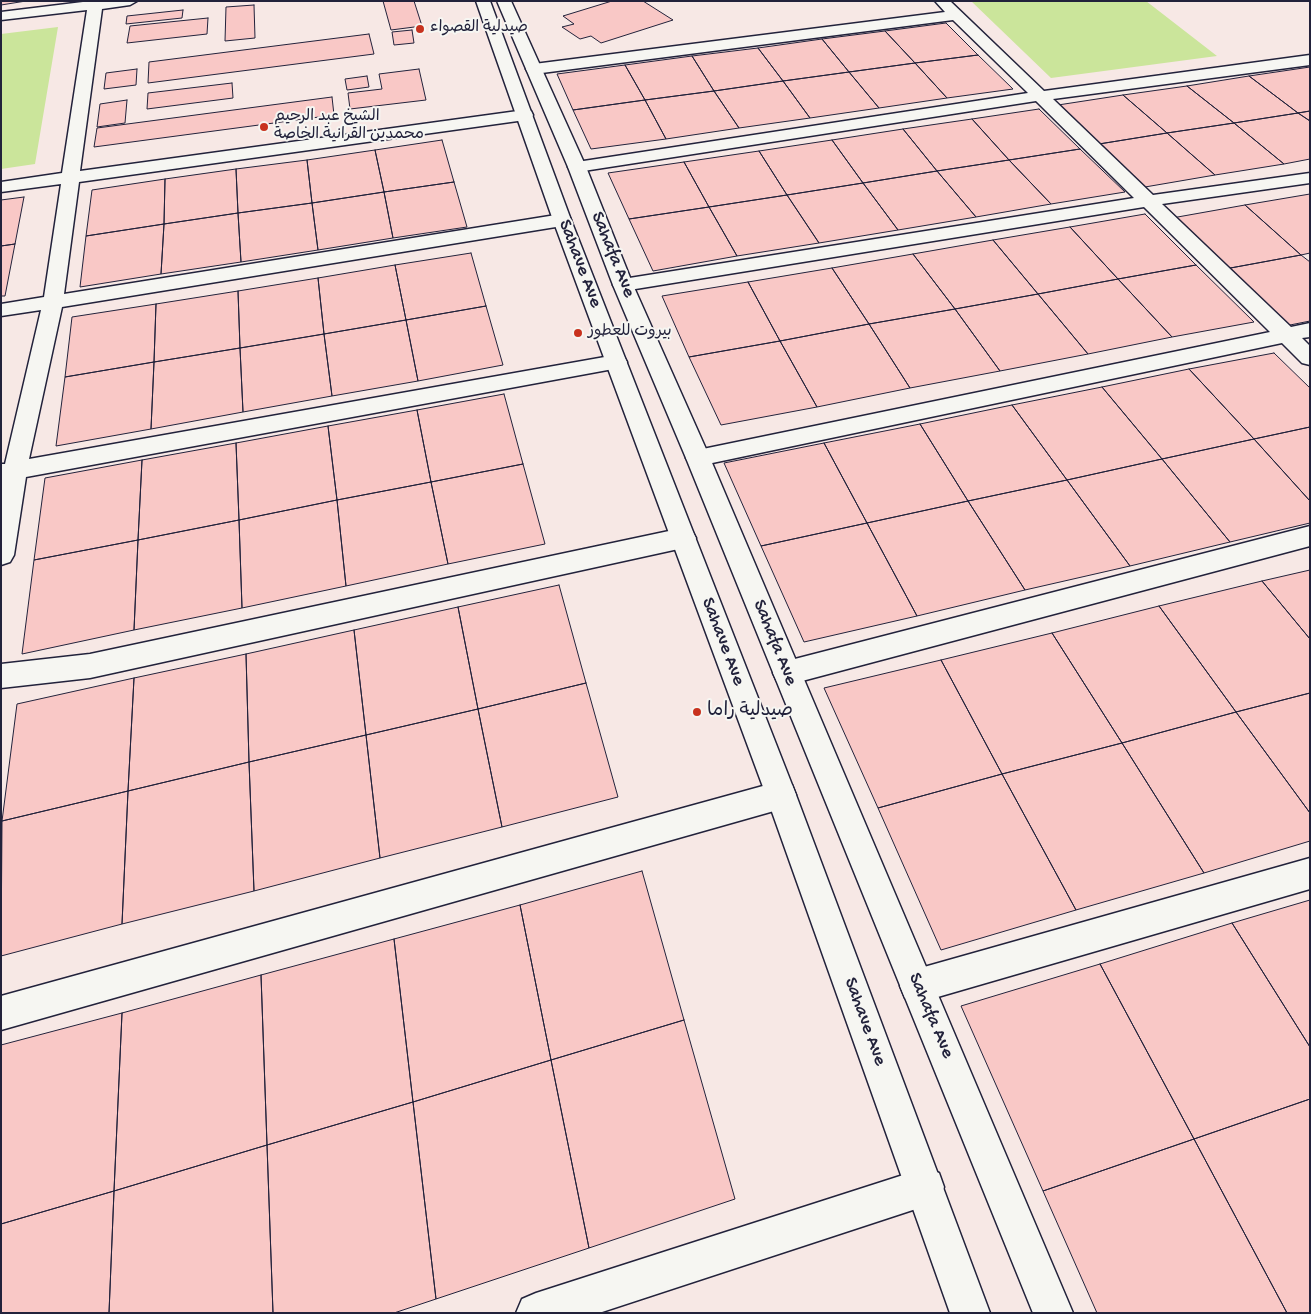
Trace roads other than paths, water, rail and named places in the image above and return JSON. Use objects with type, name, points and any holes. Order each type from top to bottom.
[{"type":"street","points":[[1,16],[47,6],[95,5],[130,1]]},
{"type":"street","name":"Sahave Ave","points":[[483,1],[562,220],[781,795],[970,1313]]},
{"type":"street","name":"Sahafa Ave","points":[[504,1],[577,168],[623,285],[698,458],[1053,1313]]},
{"type":"street","points":[[942,1],[1310,358]]},
{"type":"street","points":[[1,555],[8,472],[53,302],[95,5]]},
{"type":"street","points":[[534,69],[957,15]]},
{"type":"street","points":[[577,168],[1040,96],[1310,60]]},
{"type":"street","points":[[1,188],[525,115]]},
{"type":"street","points":[[623,285],[1148,201],[1310,178]]},
{"type":"street","points":[[1,310],[562,220]]},
{"type":"street","points":[[698,458],[1310,330]]},
{"type":"street","points":[[8,472],[616,362]]},
{"type":"street","points":[[787,673],[1310,536]]},
{"type":"street","points":[[1,676],[90,666],[683,538]]},
{"type":"street","points":[[1,1013],[781,795]]},
{"type":"street","points":[[917,986],[1310,873]]},
{"type":"street","points":[[536,1313],[925,1187]]},
{"type":"place","name":"صيدلية القصواء","points":[[420,29]]},
{"type":"place","name":"الشيخ عبد الرحيم محمدين القرانية الخاصة","points":[[264,127]]},
{"type":"place","name":"بيروت للعطور","points":[[578,333]]},
{"type":"place","name":"صيدلية راما","points":[[697,712]]}]
